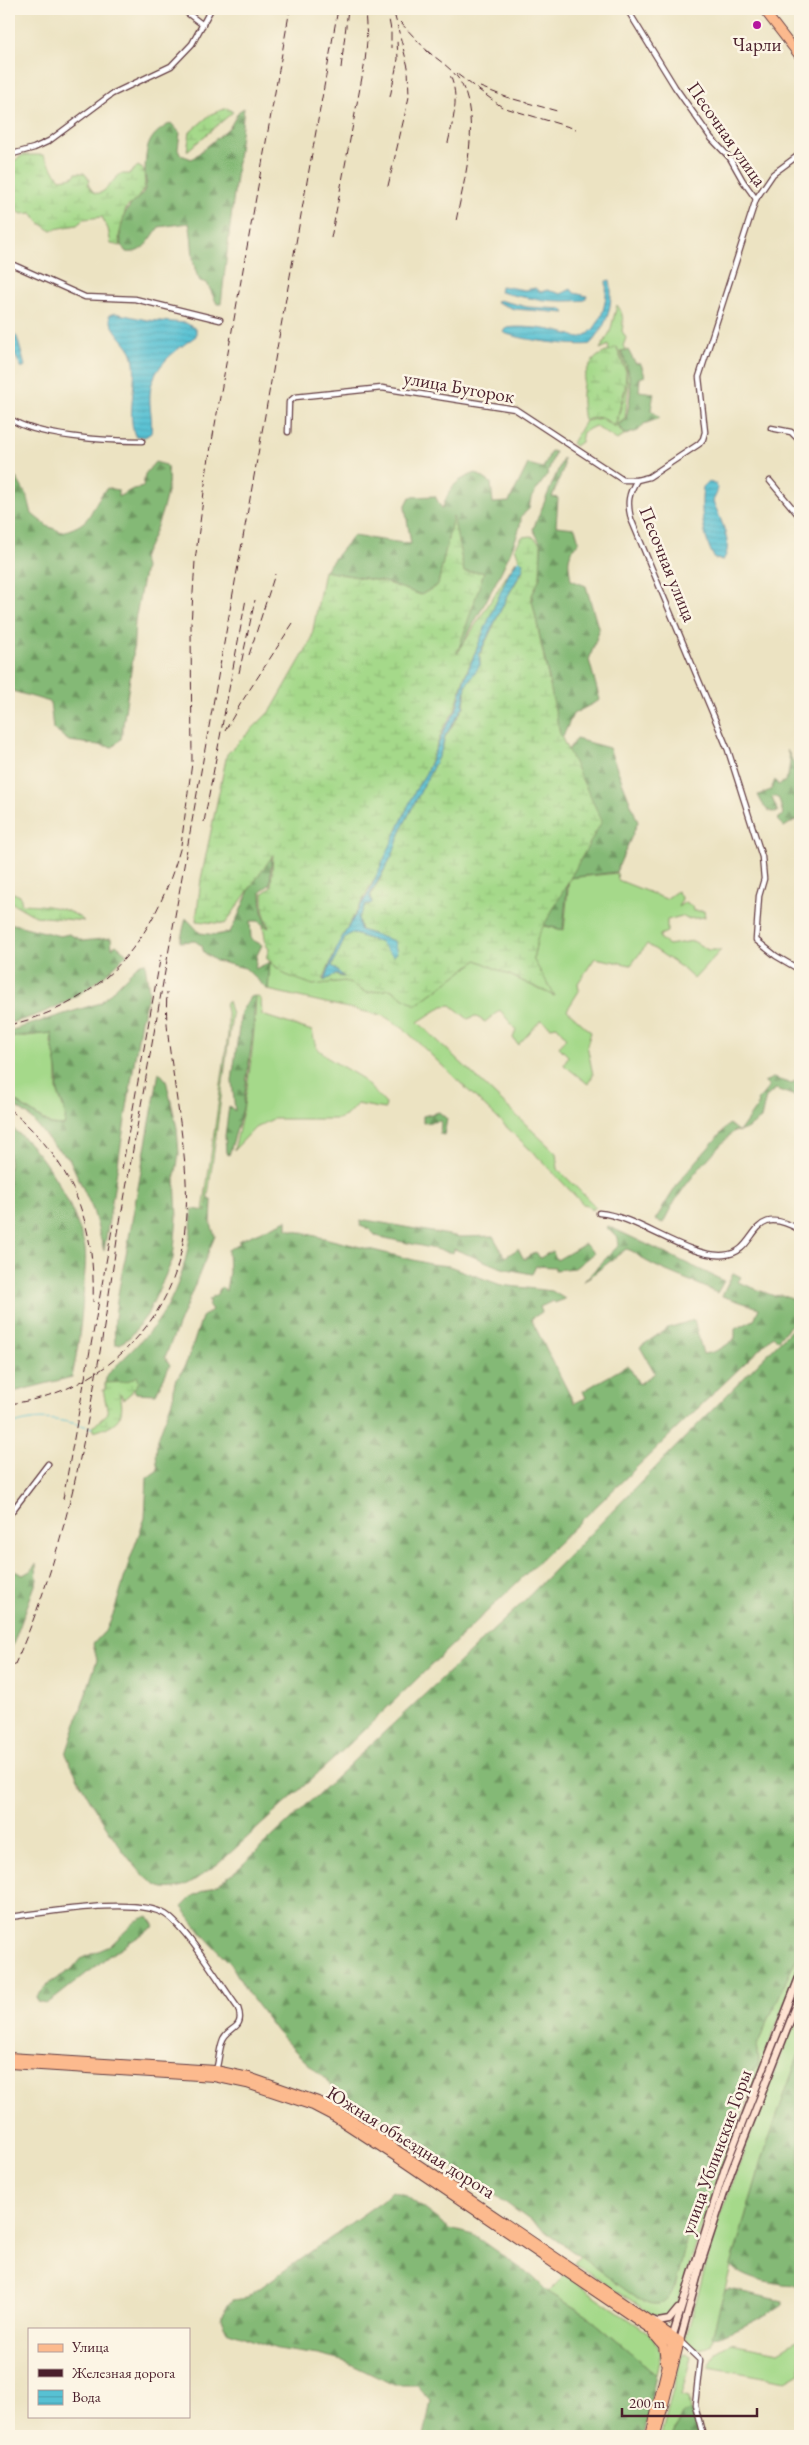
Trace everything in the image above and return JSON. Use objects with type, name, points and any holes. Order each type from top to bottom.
[{"type":"main road","points":[[763,9],[800,57]]},
{"type":"main road","points":[[769,9],[800,49]]},
{"type":"main road","name":"улица Ублинские Горы","points":[[656,2436],[678,2343],[682,2300],[725,2168],[800,1975]]},
{"type":"main road","name":"улица Ублинские Горы","points":[[650,2436],[664,2378],[691,2304],[701,2263],[731,2172],[800,1996]]},
{"type":"main road","name":"Южная объездная дорога","points":[[9,2057],[215,2073],[249,2078],[321,2102],[381,2139],[652,2320],[678,2343]]},
{"type":"main road","name":"Южная объездная дорога","points":[[9,2064],[215,2073],[313,2106],[336,2118],[641,2322],[678,2343]]},
{"type":"main road","points":[[652,2320],[658,2322],[669,2320],[682,2300],[691,2304]]},
{"type":"main road","points":[[641,2322],[663,2346],[665,2355],[664,2378]]},
{"type":"street","points":[[182,9],[203,25]]},
{"type":"street","points":[[9,155],[34,148],[49,141],[112,94],[171,66],[192,44],[211,9]]},
{"type":"street","name":"Песочная улица","points":[[627,9],[675,87],[711,138],[730,158],[756,199],[699,377],[705,432],[703,439],[700,444],[649,477],[637,480],[629,493],[628,506],[631,519],[728,750],[762,856],[764,879],[759,896],[756,940],[776,956],[800,970]]},
{"type":"street","points":[[756,199],[773,174],[800,154]]},
{"type":"street","points":[[9,263],[85,297],[135,299],[220,320]]},
{"type":"street","name":"улица Бугорок","points":[[288,432],[289,402],[295,397],[382,388],[515,410],[623,480],[637,480]]},
{"type":"street","points":[[9,418],[39,431],[118,441],[142,441]]},
{"type":"street","points":[[771,428],[791,432],[800,441]]},
{"type":"street","points":[[770,481],[800,517]]},
{"type":"street","points":[[599,1213],[623,1219],[707,1254],[728,1255],[741,1248],[759,1227],[769,1221],[777,1219],[800,1230]]},
{"type":"street","points":[[9,1515],[48,1464]]},
{"type":"street","points":[[9,1917],[128,1906],[164,1914],[182,1931],[238,2008],[240,2021],[222,2040],[215,2073]]},
{"type":"street","points":[[678,2343],[700,2360],[695,2395],[704,2436]]},
{"type":"green space","points":[[227,108],[233,112],[187,151],[190,132],[211,114]]},
{"type":"green space","points":[[244,108],[221,304],[217,304],[207,283],[200,281],[197,275],[193,261],[189,223],[159,227],[142,249],[132,252],[126,252],[123,248],[120,231],[125,214],[145,189],[146,153],[153,136],[171,123],[180,133],[178,149],[181,155],[192,159],[230,127],[239,111]]},
{"type":"green space","points":[[23,155],[43,155],[60,179],[73,177],[76,173],[84,173],[90,180],[88,184],[96,193],[104,191],[120,174],[129,174],[138,166],[144,170],[145,187],[137,199],[126,208],[119,236],[121,246],[111,244],[108,229],[102,217],[84,219],[77,225],[50,230],[40,223],[32,213],[22,214],[9,206],[9,179],[15,172],[11,163]]},
{"type":"green space","points":[[617,305],[622,314],[622,331],[626,338],[623,346],[626,350],[620,351],[630,371],[625,419],[617,425],[624,435],[617,440],[595,426],[583,432],[581,442],[575,446],[572,443],[585,421],[601,418],[615,427],[626,389],[627,371],[617,347],[608,352],[609,345],[600,349],[610,332]]},
{"type":"green space","points":[[616,347],[626,371],[625,389],[615,426],[601,417],[584,420],[582,395],[588,369],[598,356]]},
{"type":"green space","points":[[628,350],[635,363],[641,364],[645,376],[640,378],[639,391],[654,393],[651,410],[660,418],[644,424],[638,431],[625,435],[618,425],[626,419],[629,400],[628,369],[621,351]]},
{"type":"green space","points":[[551,451],[555,452],[547,475],[531,498],[529,509],[521,516],[520,527],[514,544],[456,656],[483,572],[464,572],[453,517],[438,585],[421,595],[384,582],[324,571],[353,536],[411,544],[405,507],[410,497],[435,496],[442,509],[450,490],[458,482],[476,473],[491,483],[493,503],[509,502],[528,464],[543,468]]},
{"type":"green space","points":[[563,458],[563,469],[552,497],[558,498],[556,526],[575,528],[579,542],[570,555],[569,568],[571,580],[586,586],[599,631],[589,660],[600,700],[573,714],[560,743],[567,751],[576,739],[609,748],[638,822],[616,872],[568,878],[563,930],[532,922],[548,675],[532,595],[540,577],[541,544],[533,529]]},
{"type":"green space","points":[[155,462],[166,465],[168,485],[162,512],[152,539],[142,558],[145,567],[135,621],[133,657],[121,739],[113,747],[69,741],[53,729],[50,702],[9,690],[9,472],[17,479],[28,498],[32,514],[47,526],[62,532],[86,520],[107,488],[118,490],[118,497],[133,489],[143,487],[145,474]]},
{"type":"green space","points":[[453,516],[464,572],[484,572],[457,654],[516,561],[509,573],[464,678],[455,710],[444,727],[426,773],[415,791],[384,862],[340,941],[323,980],[336,975],[344,977],[332,966],[345,938],[351,933],[379,942],[392,955],[397,953],[393,941],[361,930],[358,918],[366,905],[372,903],[371,895],[392,856],[403,826],[441,751],[445,737],[464,707],[466,685],[480,665],[480,654],[507,597],[524,569],[515,548],[522,537],[532,536],[541,544],[540,577],[532,595],[532,600],[560,734],[602,821],[538,936],[533,959],[555,996],[477,960],[416,1005],[390,989],[367,993],[345,981],[313,985],[286,975],[266,958],[269,949],[266,945],[263,925],[269,928],[263,910],[263,893],[271,887],[273,855],[225,924],[196,921],[201,879],[227,754],[272,709],[311,641],[324,571],[384,582],[421,595],[438,585]]},
{"type":"green space","points":[[787,749],[800,778],[800,821],[795,820],[784,827],[777,820],[783,814],[779,799],[774,796],[772,798],[778,812],[771,812],[766,808],[758,795],[771,790],[775,780],[778,785],[784,782],[788,776],[790,761]]},
{"type":"green space","points":[[272,855],[270,884],[261,892],[262,911],[268,928],[258,921],[250,921],[251,939],[262,945],[257,955],[255,969],[270,962],[268,990],[245,968],[216,961],[204,953],[202,946],[195,941],[180,942],[186,918],[200,933],[216,935],[230,932],[253,881],[265,862]]},
{"type":"green space","points":[[617,873],[618,880],[666,899],[677,891],[682,899],[678,907],[685,902],[692,906],[693,911],[704,911],[705,917],[687,919],[682,916],[667,920],[667,932],[660,935],[660,939],[668,945],[693,941],[708,950],[721,950],[694,979],[681,967],[647,944],[631,965],[595,958],[578,983],[579,991],[567,1010],[591,1032],[587,1045],[593,1075],[588,1084],[564,1065],[568,1056],[559,1047],[566,1037],[557,1026],[551,1027],[541,1020],[518,1045],[513,1038],[516,1030],[500,1010],[485,1022],[475,1016],[468,1019],[451,1005],[443,1006],[418,1022],[556,1153],[558,1169],[596,1207],[591,1210],[404,1029],[384,1016],[268,990],[270,962],[286,975],[332,982],[345,981],[367,993],[390,989],[416,1005],[477,960],[554,996],[533,959],[538,936],[534,924],[564,930],[569,878]]},
{"type":"green space","points":[[9,891],[20,896],[22,904],[63,909],[84,921],[35,916],[9,901]]},
{"type":"green space","points":[[9,923],[60,936],[69,934],[83,941],[111,938],[112,948],[116,945],[127,954],[102,978],[58,1006],[26,1019],[9,1023]]},
{"type":"green space","points":[[145,962],[149,993],[141,1020],[104,1251],[93,1210],[69,1158],[54,1146],[29,1116],[9,1102],[9,1097],[50,1125],[64,1126],[65,1113],[58,1090],[58,1074],[52,1033],[9,1037],[9,1031],[100,1003],[140,963]]},
{"type":"green space","points":[[255,996],[253,1032],[243,1108],[229,1155],[226,1153],[225,1136],[229,1106],[235,1111],[232,1081],[241,1012],[250,997]]},
{"type":"green space","points":[[256,996],[261,999],[262,1015],[312,1031],[316,1047],[331,1060],[360,1077],[386,1104],[385,1109],[357,1104],[346,1116],[338,1119],[273,1119],[255,1128],[234,1150],[243,1112],[249,1073],[254,1035]]},
{"type":"green space","points":[[228,1001],[232,1015],[206,1211],[203,1211],[228,1035],[228,1016],[225,1004]]},
{"type":"green space","points":[[52,1033],[51,1043],[57,1061],[57,1090],[66,1116],[64,1126],[51,1125],[9,1097],[9,1038]]},
{"type":"green space","points":[[159,1072],[166,1080],[177,1128],[179,1154],[175,1178],[177,1218],[173,1259],[147,1315],[131,1336],[120,1344],[115,1344],[114,1332],[118,1296]]},
{"type":"green space","points":[[773,1078],[792,1084],[794,1081],[800,1085],[800,1098],[776,1089],[766,1097],[761,1119],[740,1131],[759,1104],[757,1101],[769,1087],[764,1082]]},
{"type":"green space","points":[[439,1112],[447,1119],[444,1135],[440,1134],[441,1121],[423,1123],[423,1116]]},
{"type":"green space","points":[[729,1124],[738,1131],[734,1131],[694,1174],[677,1198],[663,1223],[655,1220],[681,1179]]},
{"type":"green space","points":[[9,1126],[34,1148],[55,1178],[79,1228],[86,1258],[80,1330],[72,1377],[9,1393]]},
{"type":"green space","points":[[207,1198],[212,1201],[211,1224],[215,1236],[165,1357],[170,1365],[156,1394],[136,1393],[133,1388],[139,1382],[105,1383],[107,1375],[155,1325],[171,1299],[187,1255],[192,1209],[206,1211]]},
{"type":"green space","points":[[287,1220],[287,1229],[430,1264],[449,1266],[501,1285],[552,1291],[565,1299],[555,1303],[553,1301],[540,1307],[542,1312],[531,1319],[574,1403],[586,1398],[583,1391],[628,1365],[639,1384],[655,1373],[640,1347],[668,1328],[694,1320],[703,1354],[717,1350],[735,1338],[735,1329],[754,1320],[759,1308],[722,1296],[733,1273],[741,1277],[738,1282],[774,1296],[782,1295],[796,1301],[800,1308],[800,1324],[793,1323],[777,1340],[773,1336],[338,1755],[218,1864],[187,1884],[180,1887],[164,1888],[152,1882],[123,1851],[82,1786],[66,1754],[97,1660],[93,1644],[106,1630],[114,1612],[145,1518],[147,1478],[158,1470],[157,1442],[173,1398],[176,1378],[179,1377],[189,1357],[202,1317],[212,1310],[208,1300],[217,1294],[221,1287],[226,1291],[229,1272],[228,1250],[240,1243],[238,1241]]},
{"type":"green space","points":[[366,1220],[460,1237],[493,1236],[505,1257],[518,1249],[524,1259],[536,1252],[540,1258],[552,1251],[557,1260],[585,1244],[594,1253],[575,1268],[555,1270],[555,1267],[536,1266],[532,1274],[502,1268],[454,1249],[453,1253],[376,1236],[369,1229],[360,1226],[361,1221]]},
{"type":"green space","points":[[608,1226],[724,1281],[717,1293],[655,1266],[626,1249],[583,1282],[618,1246],[617,1238],[607,1228]]},
{"type":"green space","points":[[793,1328],[800,1329],[800,1950],[757,2045],[759,2061],[744,2084],[701,2205],[690,2222],[677,2281],[667,2300],[660,2304],[655,2304],[638,2299],[480,2184],[436,2157],[336,2089],[278,2033],[247,1992],[231,1964],[203,1935],[182,1907],[193,1896],[220,1883],[239,1868],[517,1608]]},
{"type":"green space","points":[[137,1376],[139,1382],[130,1394],[124,1399],[120,1394],[122,1410],[118,1420],[108,1427],[94,1432],[92,1428],[108,1413],[103,1390],[105,1390],[105,1383],[125,1381]]},
{"type":"green space","points":[[9,1561],[12,1570],[23,1575],[36,1564],[37,1580],[9,1655]]},
{"type":"green space","points":[[148,1916],[155,1926],[110,1955],[54,1999],[46,2004],[38,2002],[37,1997],[48,1984],[72,1969],[80,1959],[110,1946],[136,1921]]},
{"type":"green space","points":[[800,1950],[800,1965],[719,2172],[676,2308],[671,2316],[663,2319],[653,2315],[574,2263],[580,2256],[638,2299],[675,2287],[691,2221],[701,2205],[744,2084],[759,2061],[757,2045]]},
{"type":"green space","points":[[800,2005],[800,2051],[765,2150],[731,2266],[711,2345],[696,2349],[688,2345],[686,2337],[719,2218]]},
{"type":"green space","points":[[800,2051],[800,2286],[773,2284],[754,2279],[731,2266],[765,2150]]},
{"type":"green space","points":[[392,2191],[405,2195],[450,2229],[473,2235],[533,2277],[548,2292],[585,2314],[656,2374],[644,2436],[424,2436],[431,2401],[416,2385],[394,2385],[346,2362],[318,2355],[277,2349],[227,2331],[221,2319],[223,2312],[232,2300],[246,2298],[383,2200]]},
{"type":"green space","points":[[565,2275],[653,2336],[661,2353],[656,2374],[585,2314],[548,2292]]},
{"type":"green space","points":[[729,2289],[783,2301],[783,2304],[737,2329],[712,2337],[723,2295],[725,2290]]},
{"type":"green space","points":[[800,2339],[800,2373],[786,2381],[709,2367],[716,2352],[731,2343],[778,2352]]},
{"type":"green space","points":[[687,2354],[691,2356],[681,2396],[689,2398],[691,2411],[682,2414],[672,2436],[661,2436],[681,2358],[682,2355]]},
{"type":"green space","points":[[691,2411],[698,2420],[702,2436],[672,2436],[682,2414]]},
{"type":"water","points":[[610,280],[611,298],[608,315],[601,330],[590,344],[545,342],[509,335],[503,332],[506,328],[523,327],[553,331],[578,338],[586,335],[592,330],[601,315],[606,297],[606,281]]},
{"type":"water","points":[[501,286],[525,290],[535,288],[541,292],[547,290],[561,294],[571,289],[574,293],[587,296],[585,300],[542,300],[500,292]]},
{"type":"water","points":[[499,300],[527,307],[562,309],[565,313],[514,309],[496,302]]},
{"type":"water","points":[[115,313],[147,320],[186,323],[196,329],[196,336],[166,360],[155,375],[150,394],[151,433],[145,437],[135,436],[132,426],[134,360],[131,351],[110,320],[109,315]]},
{"type":"water","points":[[9,328],[17,337],[25,366],[22,368],[9,345]]},
{"type":"water","points":[[708,482],[716,484],[717,487],[717,493],[713,501],[727,539],[726,554],[723,560],[715,559],[705,533],[702,515],[702,496],[703,487]]},
{"type":"water","points":[[519,559],[523,563],[523,569],[479,654],[480,665],[466,685],[463,707],[445,736],[441,751],[403,826],[392,856],[370,895],[372,903],[366,905],[358,918],[360,930],[394,941],[397,953],[394,956],[379,942],[351,933],[345,938],[332,966],[344,977],[336,974],[324,981],[340,941],[369,892],[415,791],[426,773],[445,728],[456,711],[465,678],[488,621],[509,573]]},
{"type":"waterway","points":[[9,1426],[19,1422],[40,1419],[92,1428]]},
{"type":"railway","points":[[181,845],[192,763],[191,625],[195,561],[207,469],[290,9]]},
{"type":"railway","points":[[9,1677],[50,1571],[80,1460],[101,1347],[118,1233],[338,9]]},
{"type":"railway","points":[[341,68],[348,9]]},
{"type":"railway","points":[[331,238],[365,62],[367,41],[365,9]]},
{"type":"railway","points":[[375,9],[377,15]]},
{"type":"railway","points":[[387,9],[391,30],[391,48]]},
{"type":"railway","points":[[388,186],[409,97],[408,67],[393,9]]},
{"type":"railway","points":[[400,22],[431,55]]},
{"type":"railway","points":[[390,97],[398,59],[397,40]]},
{"type":"railway","points":[[426,50],[458,78],[465,93],[469,111],[470,129],[467,168],[456,221]]},
{"type":"railway","points":[[457,74],[502,107],[576,129]]},
{"type":"railway","points":[[448,143],[455,101],[455,92],[450,75]]},
{"type":"railway","points":[[480,87],[506,97],[557,111]]},
{"type":"railway","points":[[249,655],[275,574]]},
{"type":"railway","points":[[204,822],[246,599]]},
{"type":"railway","points":[[239,673],[255,600]]},
{"type":"railway","points":[[225,731],[293,623]]},
{"type":"railway","points":[[9,1025],[43,1015],[73,1001],[99,983],[121,962],[140,938],[157,910],[181,846]]},
{"type":"railway","points":[[122,1169],[161,955]]},
{"type":"railway","points":[[9,1404],[44,1397],[61,1391],[93,1375],[107,1365],[134,1341],[157,1310],[173,1279],[182,1246],[186,1213],[186,1179],[168,1032],[167,993]]},
{"type":"railway","points":[[9,1109],[31,1128],[49,1149],[64,1171],[75,1194],[84,1219],[90,1245],[93,1273],[93,1302]]},
{"type":"railway","points":[[63,1499],[113,1224]]},
{"type":"place","name":"Чарли","points":[[757,25]]}]
